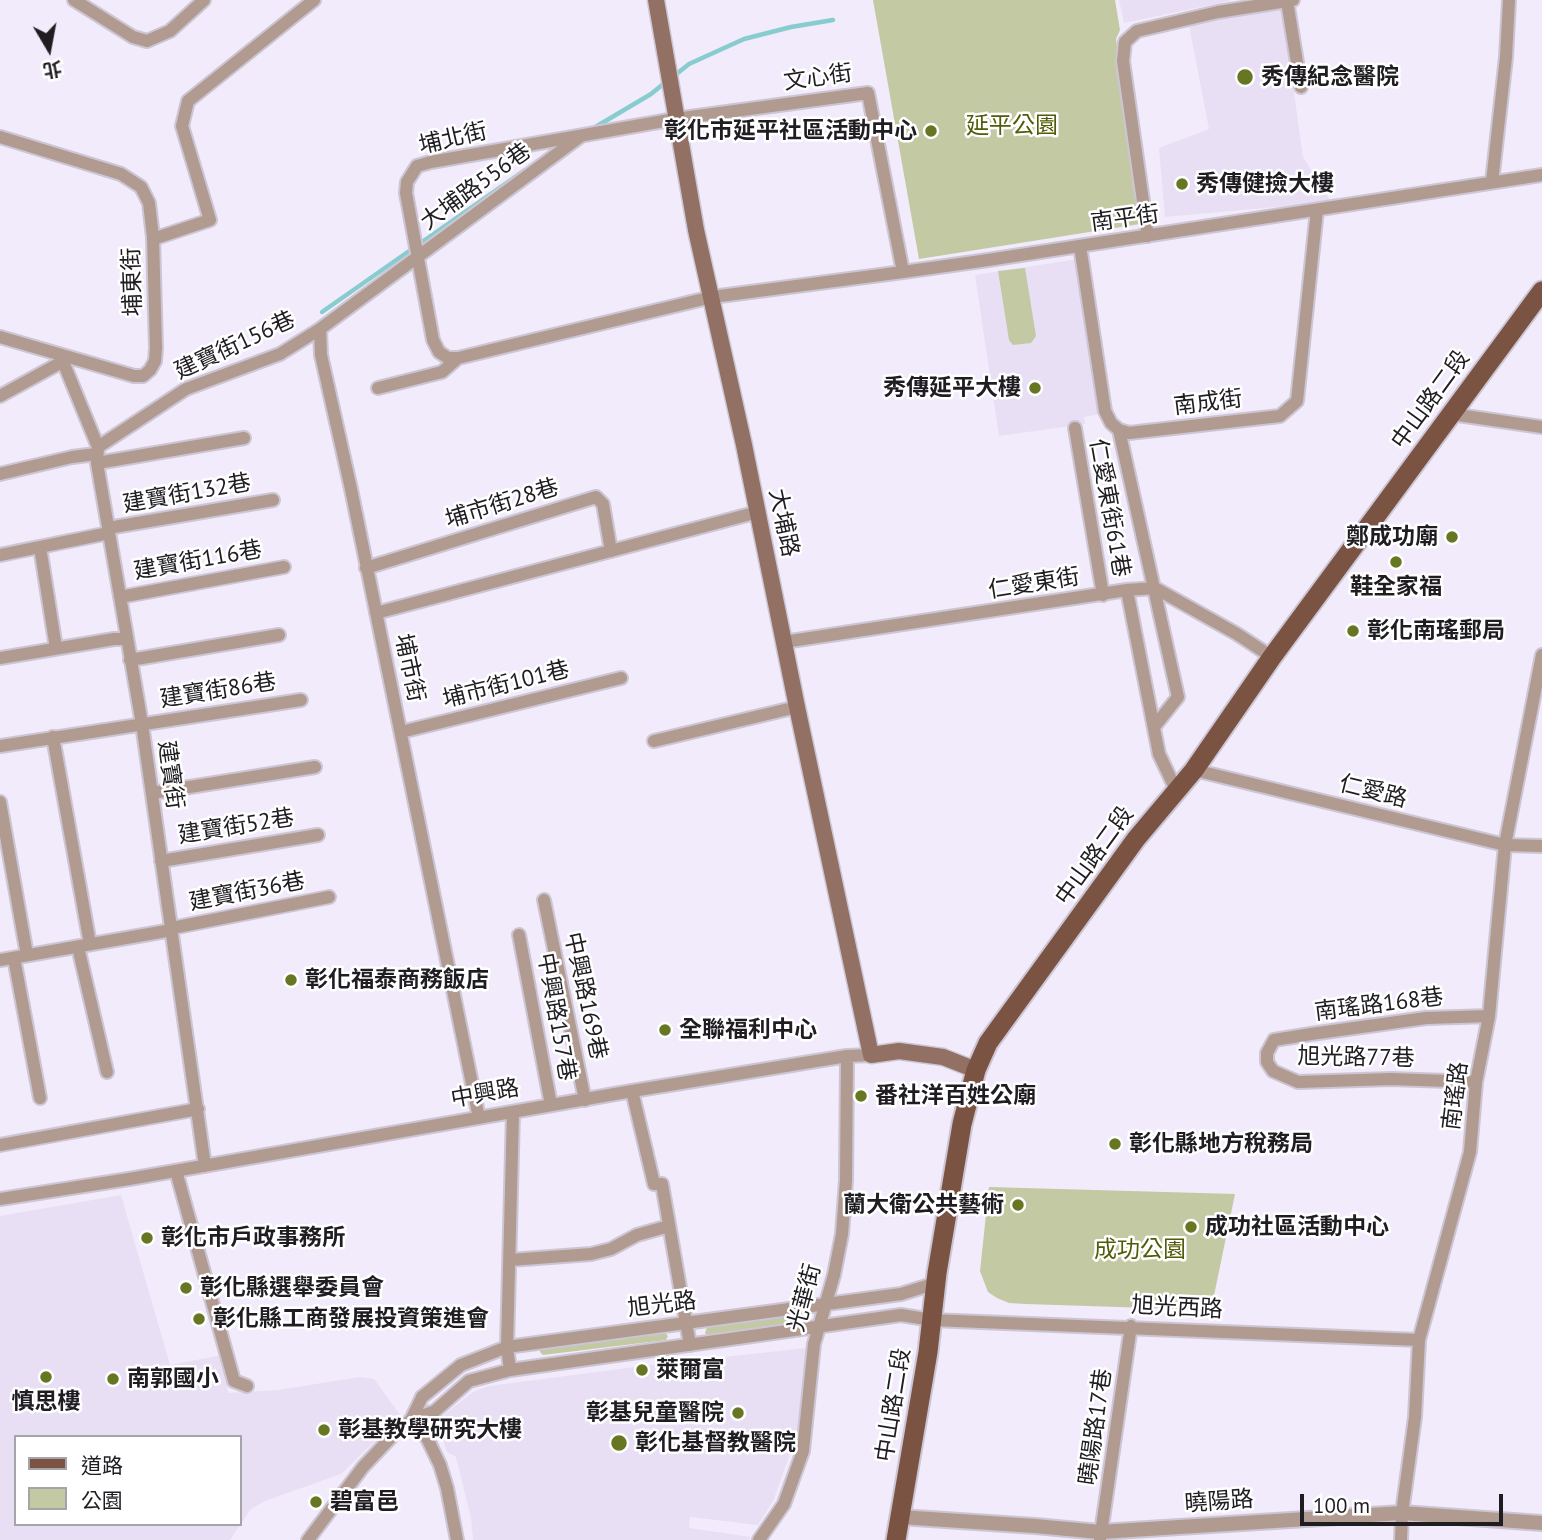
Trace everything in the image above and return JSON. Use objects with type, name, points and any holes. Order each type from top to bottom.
[{"type":"main road","name":"大埔路","points":[[656,0],[696,230],[758,512],[871,1055]]},
{"type":"main road","name":"中山路二段","points":[[894,1539],[900,1517],[962,1124],[976,1070],[988,1043],[1136,839],[1194,770],[1272,657],[1542,290]]},
{"type":"main road","name":"中興路","points":[[871,1055],[899,1051],[943,1057],[976,1070]]},
{"type":"street","points":[[74,0],[133,37],[148,41],[170,31],[204,0]]},
{"type":"street","points":[[153,239],[210,220],[182,126],[188,101],[314,0]]},
{"type":"street","points":[[1492,182],[1506,57],[1509,0]]},
{"type":"street","points":[[1148,236],[1123,61],[1125,42],[1137,31],[1218,12],[1290,1],[1301,87]]},
{"type":"street","name":"文心街","points":[[675,119],[868,93],[903,272]]},
{"type":"street","name":"大埔路556巷","points":[[320,329],[584,134],[675,119]]},
{"type":"street","name":"埔北街","points":[[458,359],[448,358],[439,352],[433,340],[416,256],[406,194],[407,182],[417,166],[584,134]]},
{"type":"street","name":"埔東街","points":[[0,137],[121,174],[141,187],[149,203],[153,239],[155,361],[143,376],[134,376],[0,337]]},
{"type":"street","name":"南平街","points":[[712,297],[1080,246],[1542,175]]},
{"type":"street","name":"南成街","points":[[1119,430],[1129,433],[1280,416],[1297,401],[1317,211]]},
{"type":"street","points":[[1080,246],[1105,411],[1111,423],[1119,430],[1178,697],[1154,727]]},
{"type":"street","points":[[377,388],[442,372],[458,359],[712,297]]},
{"type":"street","points":[[320,329],[321,355],[376,613]]},
{"type":"street","name":"建寶街156巷","points":[[97,455],[186,389],[280,354],[320,329]]},
{"type":"street","name":"建寶街","points":[[0,396],[60,363],[64,364],[97,455],[142,724],[205,1166]]},
{"type":"street","points":[[1451,414],[1542,427]]},
{"type":"street","name":"仁愛東街61巷","points":[[1074,428],[1103,594]]},
{"type":"street","points":[[0,474],[72,457],[244,438]]},
{"type":"street","name":"埔市街28巷","points":[[366,568],[596,497],[603,504],[611,551]]},
{"type":"street","name":"建寶街132巷","points":[[0,555],[108,531],[274,500]]},
{"type":"street","name":"埔市街","points":[[479,1118],[376,613],[758,512]]},
{"type":"street","points":[[40,547],[56,648]]},
{"type":"street","name":"建寶街116巷","points":[[120,597],[284,567]]},
{"type":"street","points":[[1155,588],[1272,657]]},
{"type":"street","name":"仁愛東街","points":[[784,642],[1155,588]]},
{"type":"street","points":[[1127,590],[1159,754],[1177,790]]},
{"type":"street","points":[[130,660],[279,635]]},
{"type":"street","points":[[0,658],[127,639]]},
{"type":"street","name":"南瑤路","points":[[1401,1540],[1415,1417],[1419,1340],[1470,1152],[1476,1082],[1489,1016],[1504,845],[1542,655]]},
{"type":"street","name":"埔市街101巷","points":[[401,732],[621,678]]},
{"type":"street","name":"建寶街86巷","points":[[0,746],[301,700]]},
{"type":"street","points":[[654,741],[797,707]]},
{"type":"street","points":[[53,737],[84,945],[107,1072]]},
{"type":"street","points":[[152,793],[315,767]]},
{"type":"street","name":"仁愛路","points":[[1194,770],[1504,845],[1542,846]]},
{"type":"street","points":[[0,802],[40,1098]]},
{"type":"street","name":"建寶街52巷","points":[[161,861],[318,835]]},
{"type":"street","name":"建寶街36巷","points":[[0,960],[329,897]]},
{"type":"street","name":"中興路169巷","points":[[544,900],[584,1100]]},
{"type":"street","name":"中興路157巷","points":[[519,936],[551,1105]]},
{"type":"street","name":"南瑤路168巷","points":[[1274,1040],[1426,1018],[1489,1016]]},
{"type":"street","name":"旭光路77巷","points":[[1274,1040],[1267,1053],[1267,1062],[1273,1071],[1298,1082],[1391,1079],[1476,1082]]},
{"type":"street","name":"中興路","points":[[0,1199],[632,1091],[847,1056],[871,1055]]},
{"type":"street","name":"光華街","points":[[759,1540],[784,1504],[803,1451],[814,1344],[834,1275],[843,1222],[847,1056]]},
{"type":"street","points":[[632,1091],[654,1184],[662,1184],[690,1345]]},
{"type":"street","points":[[0,1145],[198,1109]]},
{"type":"street","points":[[510,1370],[506,1347],[513,1112]]},
{"type":"street","points":[[176,1171],[234,1381],[247,1386]]},
{"type":"street","points":[[510,1260],[591,1254],[611,1249],[637,1235],[669,1226]]},
{"type":"street","name":"旭光路","points":[[411,1420],[422,1397],[461,1365],[506,1347],[917,1291],[930,1285],[937,1273]]},
{"type":"street","name":"旭光路","points":[[308,1540],[363,1467],[398,1430],[411,1420],[435,1411],[469,1381],[510,1370],[901,1315],[932,1320]]},
{"type":"street","name":"旭光西路","points":[[932,1320],[1131,1326],[1419,1340]]},
{"type":"street","name":"曉陽路17巷","points":[[1100,1536],[1131,1326]]},
{"type":"street","points":[[411,1420],[427,1438],[440,1465],[457,1540]]},
{"type":"street","name":"曉陽路","points":[[900,1517],[1035,1525],[1100,1536],[1402,1513],[1542,1523]]},
{"type":"shaded area","points":[[1119,0],[1230,0],[1230,1],[1124,23]]},
{"type":"shaded area","name":"秀傳紀念醫院","points":[[1282,7],[1303,157],[1331,202],[1165,217],[1159,148],[1209,129],[1189,25]]},
{"type":"shaded area","points":[[1078,259],[1100,414],[1084,417],[1085,424],[999,436],[975,275]]},
{"type":"shaded area","name":"南郭國小","points":[[121,1195],[170,1365],[222,1355],[228,1393],[278,1390],[360,1377],[374,1379],[401,1416],[341,1474],[265,1501],[251,1509],[242,1522],[242,1435],[14,1435],[14,1526],[239,1526],[230,1540],[0,1540],[0,1216]]},
{"type":"shaded area","name":"彰化基督教醫院","points":[[806,1348],[797,1434],[774,1499],[758,1525],[690,1517],[689,1528],[751,1537],[749,1540],[473,1540],[471,1518],[456,1457],[447,1452],[438,1425],[446,1413],[473,1392],[489,1386]]},
{"type":"green space","name":"延平公園","points":[[873,0],[1115,0],[1120,30],[1116,39],[1140,224],[919,259]]},
{"type":"green space","points":[[1025,268],[1036,336],[1031,343],[1013,345],[1009,340],[998,271]]},
{"type":"green space","name":"成功公園","points":[[989,1187],[1235,1194],[1211,1310],[1026,1304],[1009,1303],[997,1298],[988,1292],[980,1271]]},
{"type":"green space","points":[[807,1314],[811,1318],[809,1323],[708,1336],[705,1333],[707,1327]]},
{"type":"green space","points":[[664,1332],[668,1336],[666,1340],[543,1355],[540,1352],[540,1347]]},
{"type":"waterway","points":[[674,76],[689,64],[744,39],[833,20]]},
{"type":"waterway","points":[[592,129],[651,94],[667,81]]},
{"type":"waterway","points":[[322,312],[525,170]]},
{"type":"place","name":"秀傳紀念醫院","points":[[1245,77]]},
{"type":"place","name":"彰化市延平社區活動中心","points":[[931,131]]},
{"type":"place","name":"秀傳健撿大樓","points":[[1182,184]]},
{"type":"place","name":"秀傳延平大樓","points":[[1035,388]]},
{"type":"place","name":"鄭成功廟","points":[[1452,537]]},
{"type":"place","name":"鞋全家福","points":[[1396,562]]},
{"type":"place","name":"彰化南瑤郵局","points":[[1353,631]]},
{"type":"place","name":"彰化福泰商務飯店","points":[[291,980]]},
{"type":"place","name":"全聯福利中心","points":[[665,1030]]},
{"type":"place","name":"番社洋百姓公廟","points":[[861,1096]]},
{"type":"place","name":"彰化縣地方稅務局","points":[[1115,1144]]},
{"type":"place","name":"蘭大衛公共藝術","points":[[1018,1205]]},
{"type":"place","name":"成功社區活動中心","points":[[1191,1227]]},
{"type":"place","name":"彰化市戶政事務所","points":[[147,1238]]},
{"type":"place","name":"彰化縣選舉委員會","points":[[186,1288]]},
{"type":"place","name":"彰化縣工商發展投資策進會","points":[[199,1319]]},
{"type":"place","name":"萊爾富","points":[[642,1370]]},
{"type":"place","name":"慎思樓","points":[[46,1377]]},
{"type":"place","name":"南郭國小","points":[[113,1379]]},
{"type":"place","name":"彰基兒童醫院","points":[[738,1413]]},
{"type":"place","name":"彰基教學研究大樓","points":[[324,1430]]},
{"type":"place","name":"彰化基督教醫院","points":[[619,1443]]},
{"type":"place","name":"碧富邑","points":[[316,1502]]}]
